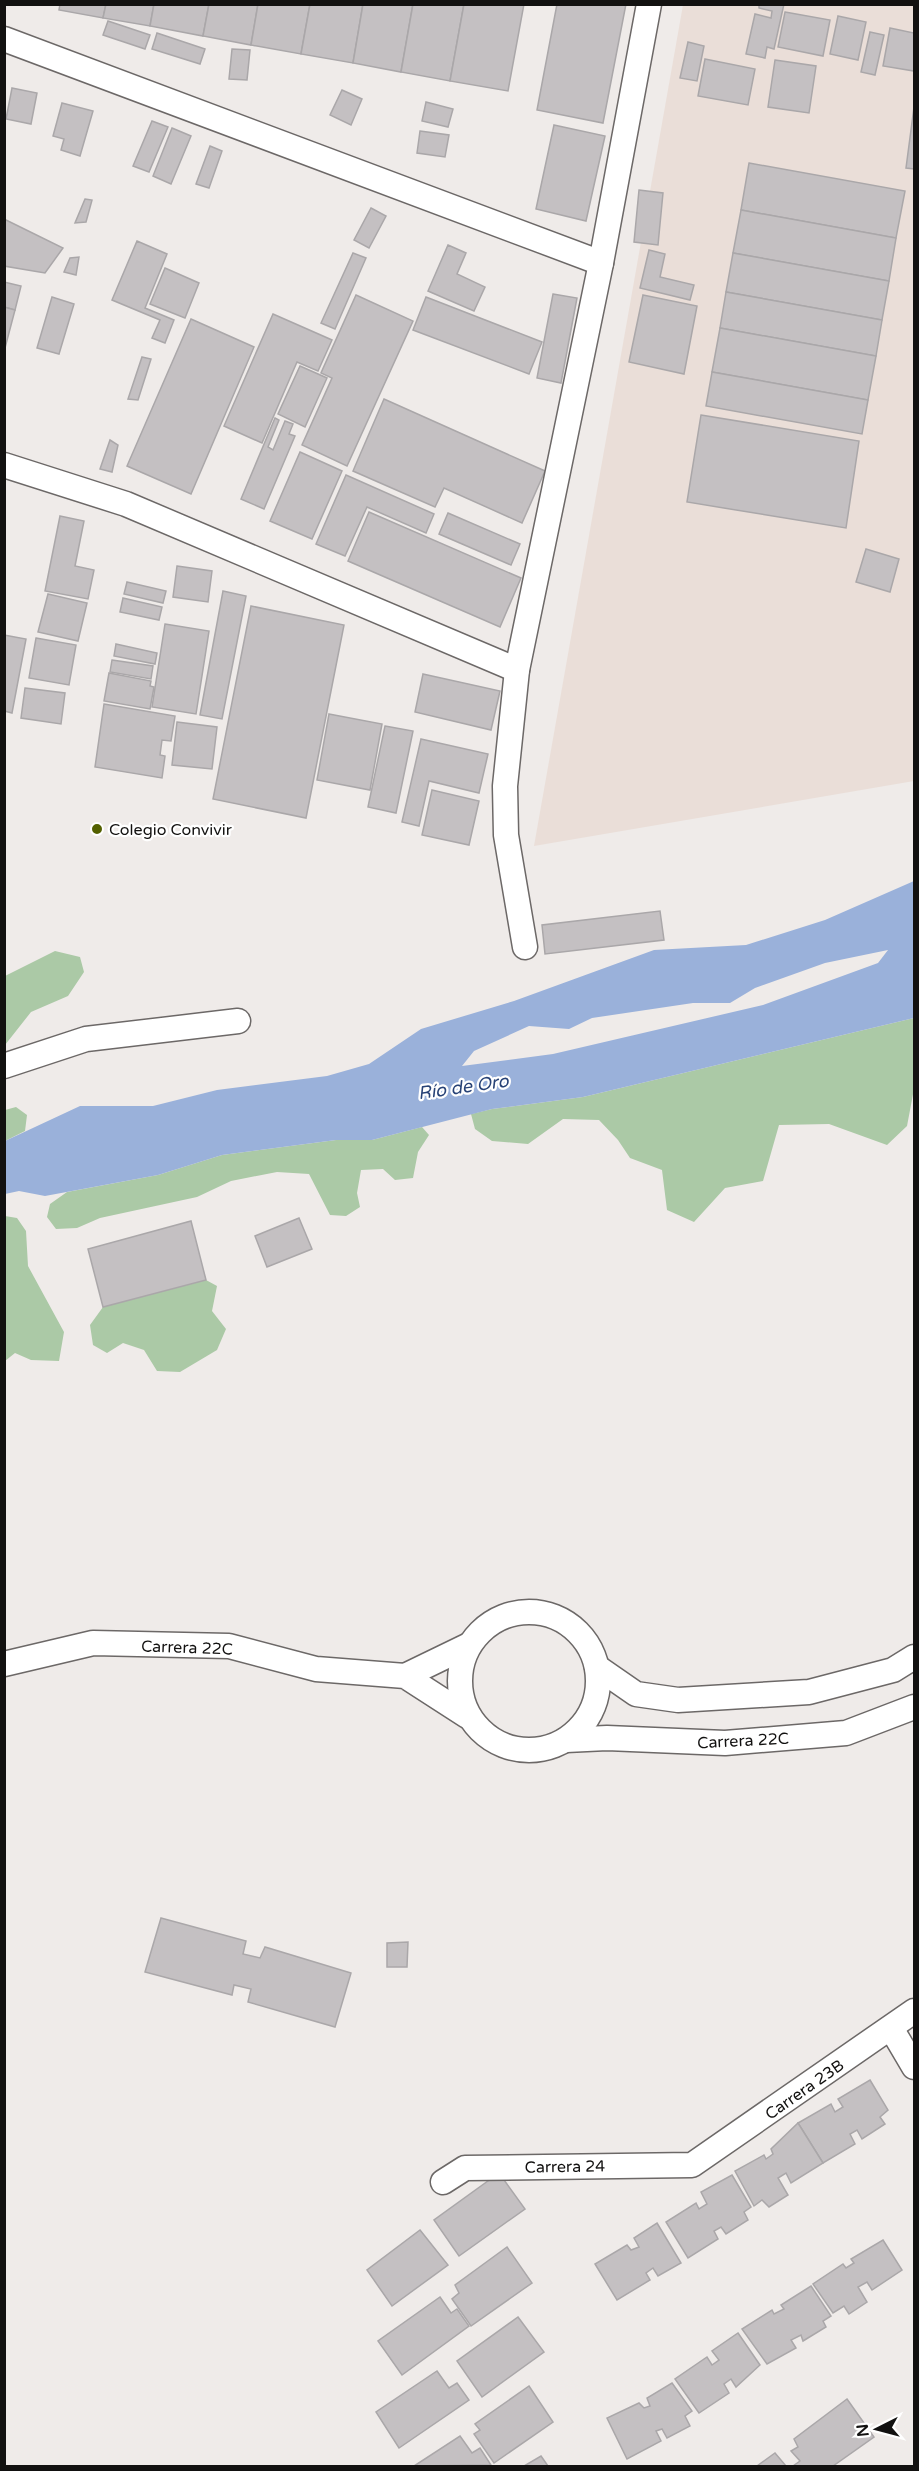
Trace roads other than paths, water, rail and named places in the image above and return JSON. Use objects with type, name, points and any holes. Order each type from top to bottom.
[{"type":"street","points":[[525,947],[506,835],[505,786],[517,670],[601,263],[649,4]]},
{"type":"street","points":[[4,39],[601,263]]},
{"type":"street","points":[[4,465],[126,504],[517,670]]},
{"type":"street","points":[[4,1066],[86,1039],[238,1021]]},
{"type":"street","points":[[405,1676],[469,1645],[485,1627],[507,1614],[524,1611],[541,1612],[564,1621],[583,1637],[597,1667],[596,1701],[589,1716],[566,1740],[534,1750],[501,1745],[487,1736],[467,1716],[461,1694],[460,1677],[469,1645]]},
{"type":"street","name":"Carrera 22C","points":[[4,1664],[93,1643],[161,1647],[229,1646],[316,1669],[405,1676],[467,1716]]},
{"type":"street","points":[[597,1667],[636,1694],[678,1700],[809,1692],[892,1670],[915,1657]]},
{"type":"street","name":"Carrera 22C","points":[[566,1740],[606,1738],[725,1743],[846,1733],[915,1707]]},
{"type":"street","name":"Carrera 23B","points":[[692,2165],[915,2012]]},
{"type":"street","points":[[891,2028],[915,2067]]},
{"type":"street","name":"Carrera 24","points":[[442,2182],[465,2168],[692,2165]]},
{"type":"water","name":"Río de Oro","points":[[914,881],[914,1018],[583,1097],[492,1109],[372,1140],[336,1140],[222,1155],[158,1175],[45,1196],[19,1191],[5,1194],[5,1141],[80,1106],[153,1106],[217,1090],[327,1076],[369,1064],[421,1029],[514,1001],[654,950],[746,945],[825,920]],"holes":[[[888,950],[878,963],[763,1005],[553,1054],[462,1066],[474,1051],[529,1026],[569,1029],[592,1018],[693,1003],[730,1003],[755,988],[825,963]]]},
{"type":"place","name":"Colegio Convivir","points":[[97,829]]}]
